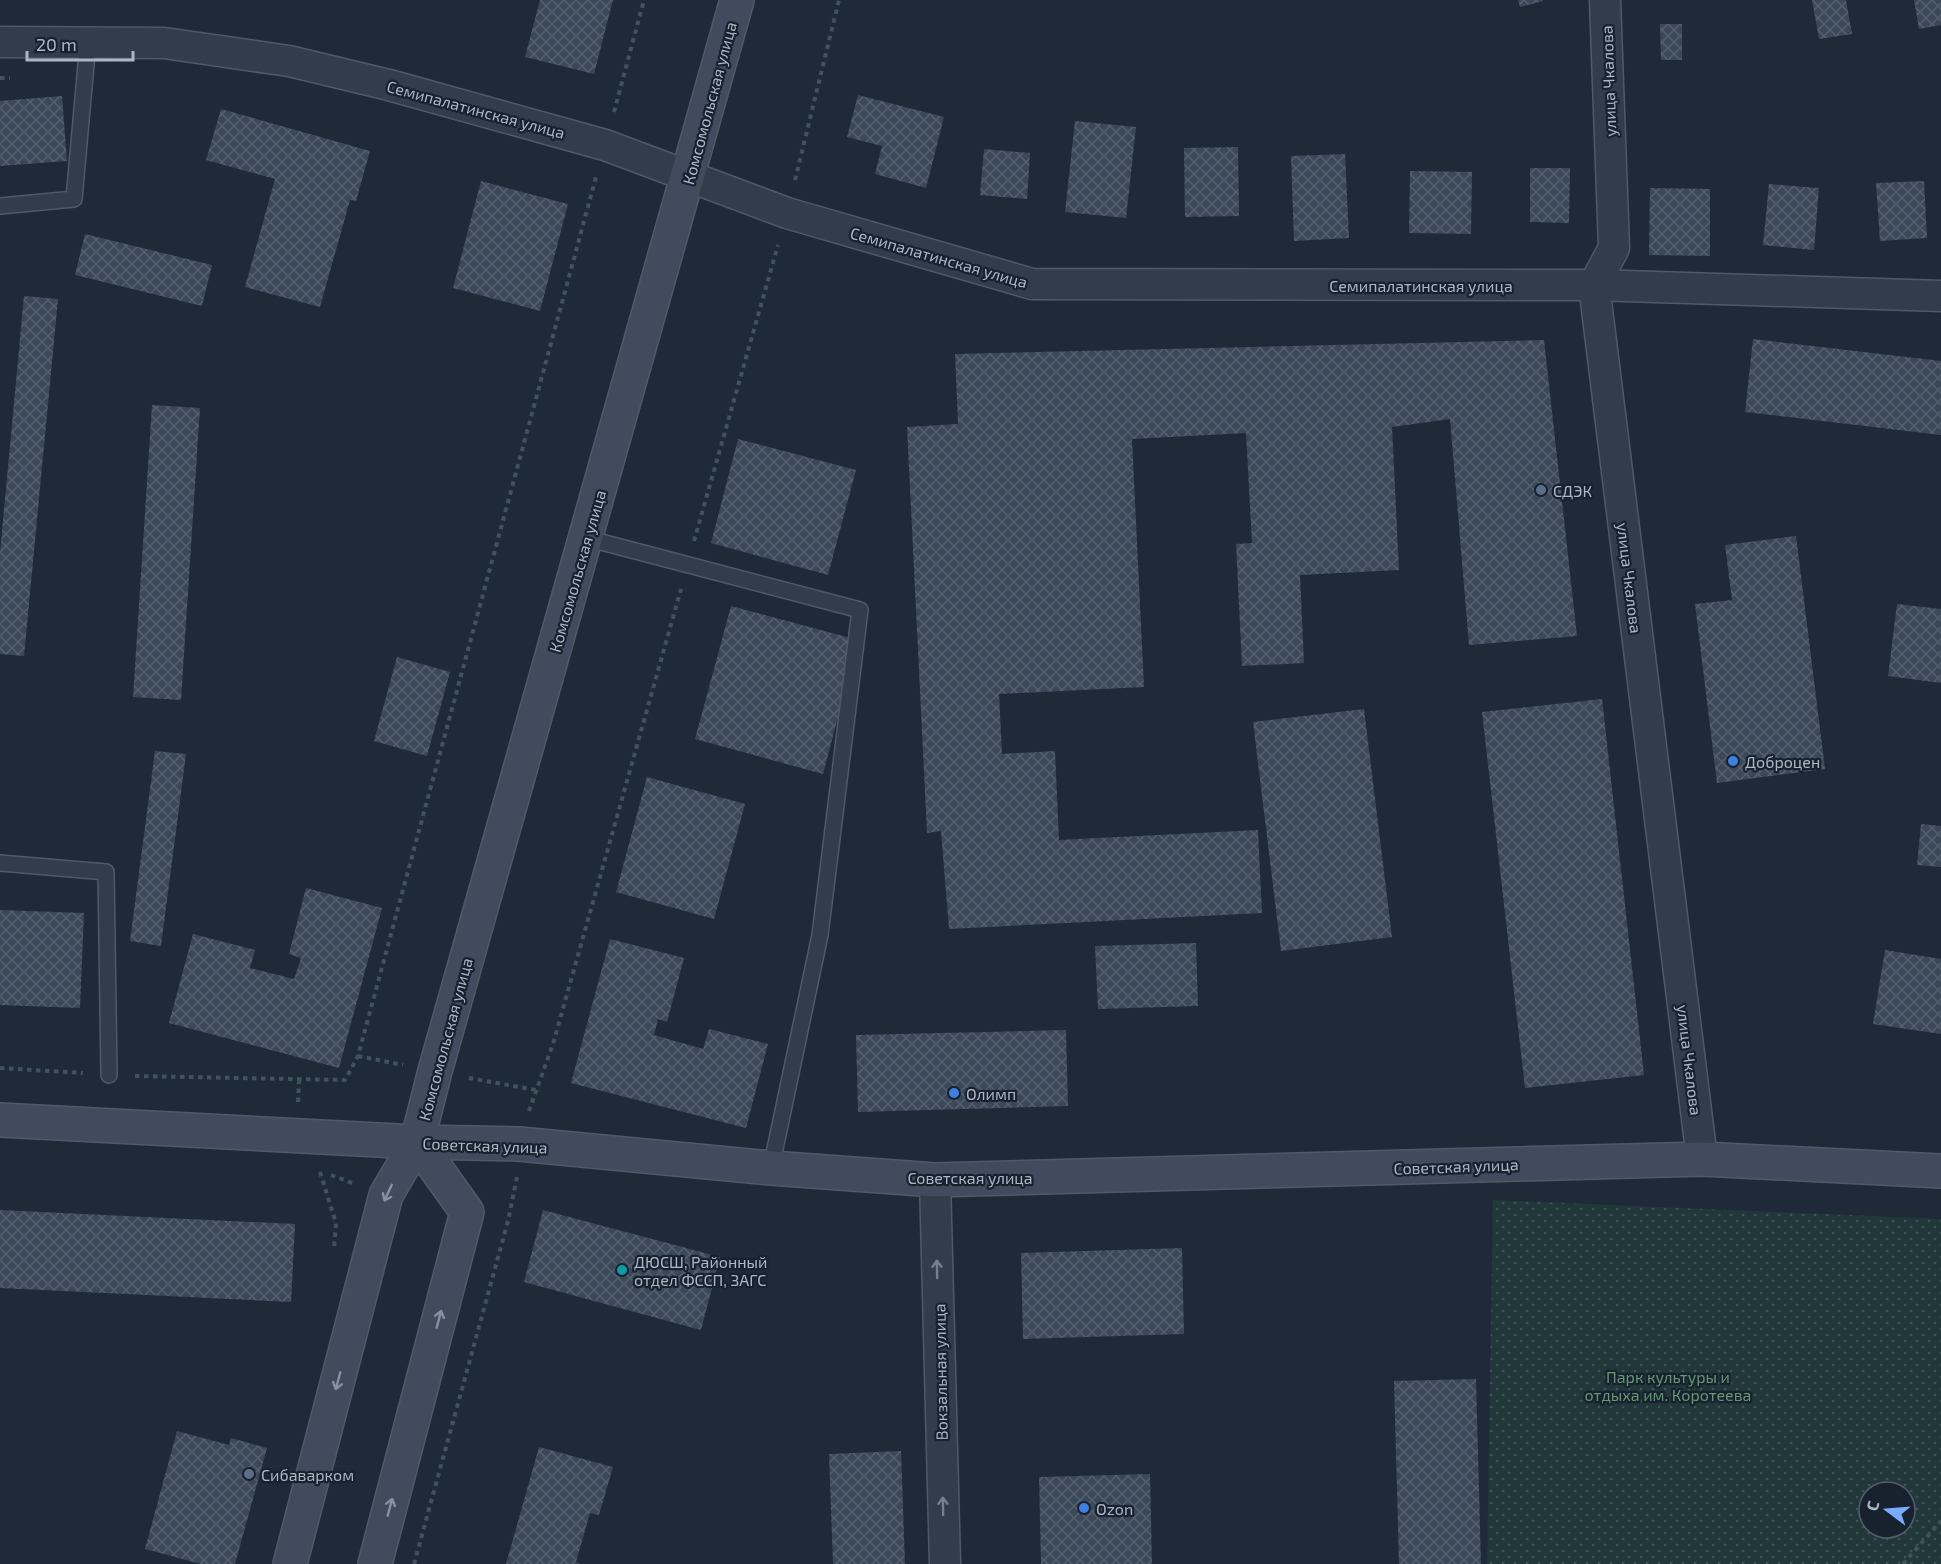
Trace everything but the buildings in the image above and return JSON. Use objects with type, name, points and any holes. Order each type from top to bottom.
[{"type":"main road","name":"Комсомольская улица","points":[[290,1564],[386,1195],[417,1142],[435,1071],[737,0]]},
{"type":"main road","name":"Советская улица","points":[[0,1120],[417,1142],[519,1144],[771,1168],[935,1180],[1702,1159],[1941,1171]]},
{"type":"main road","name":"Комсомольская улица","points":[[375,1564],[467,1212],[417,1142]]},
{"type":"street","name":"улица Чкалова","points":[[1605,0],[1614,248],[1594,285],[1702,1159]]},
{"type":"street","name":"Семипалатинская улица","points":[[0,42],[164,43],[289,61],[390,85],[605,144],[787,213],[1032,284],[1594,285],[1941,296]]},
{"type":"street","name":"Вокзальная улица","points":[[935,1180],[945,1564]]},
{"type":"lane","points":[[0,206],[74,199],[88,42]]},
{"type":"lane","points":[[586,538],[860,610],[820,935],[771,1168]]},
{"type":"lane","points":[[0,863],[106,872],[110,1075]]},
{"type":"path","points":[[0,1068],[158,1078],[345,1080],[358,1056],[644,0]]},
{"type":"path","points":[[0,78],[11,78]]},
{"type":"path","points":[[299,1080],[293,1165],[320,1170],[336,1222],[333,1256]]},
{"type":"path","points":[[414,1564],[508,1221],[518,1178],[516,1171]]},
{"type":"path","points":[[1903,1564],[1941,1521]]},
{"type":"green space","name":"Парк культуры и отдыха им. Коротеева","points":[[1493,1200],[1941,1219],[1941,1564],[1487,1564]]},
{"type":"place","name":"СДЭК","points":[[1541,490]]},
{"type":"place","name":"Доброцен","points":[[1733,761]]},
{"type":"place","name":"Олимп","points":[[954,1093]]},
{"type":"place","name":"ДЮСШ, Районный отдел ФССП, ЗАГС","points":[[622,1270]]},
{"type":"place","name":"Сибаварком","points":[[249,1474]]},
{"type":"place","name":"Ozon","points":[[1084,1508]]}]
